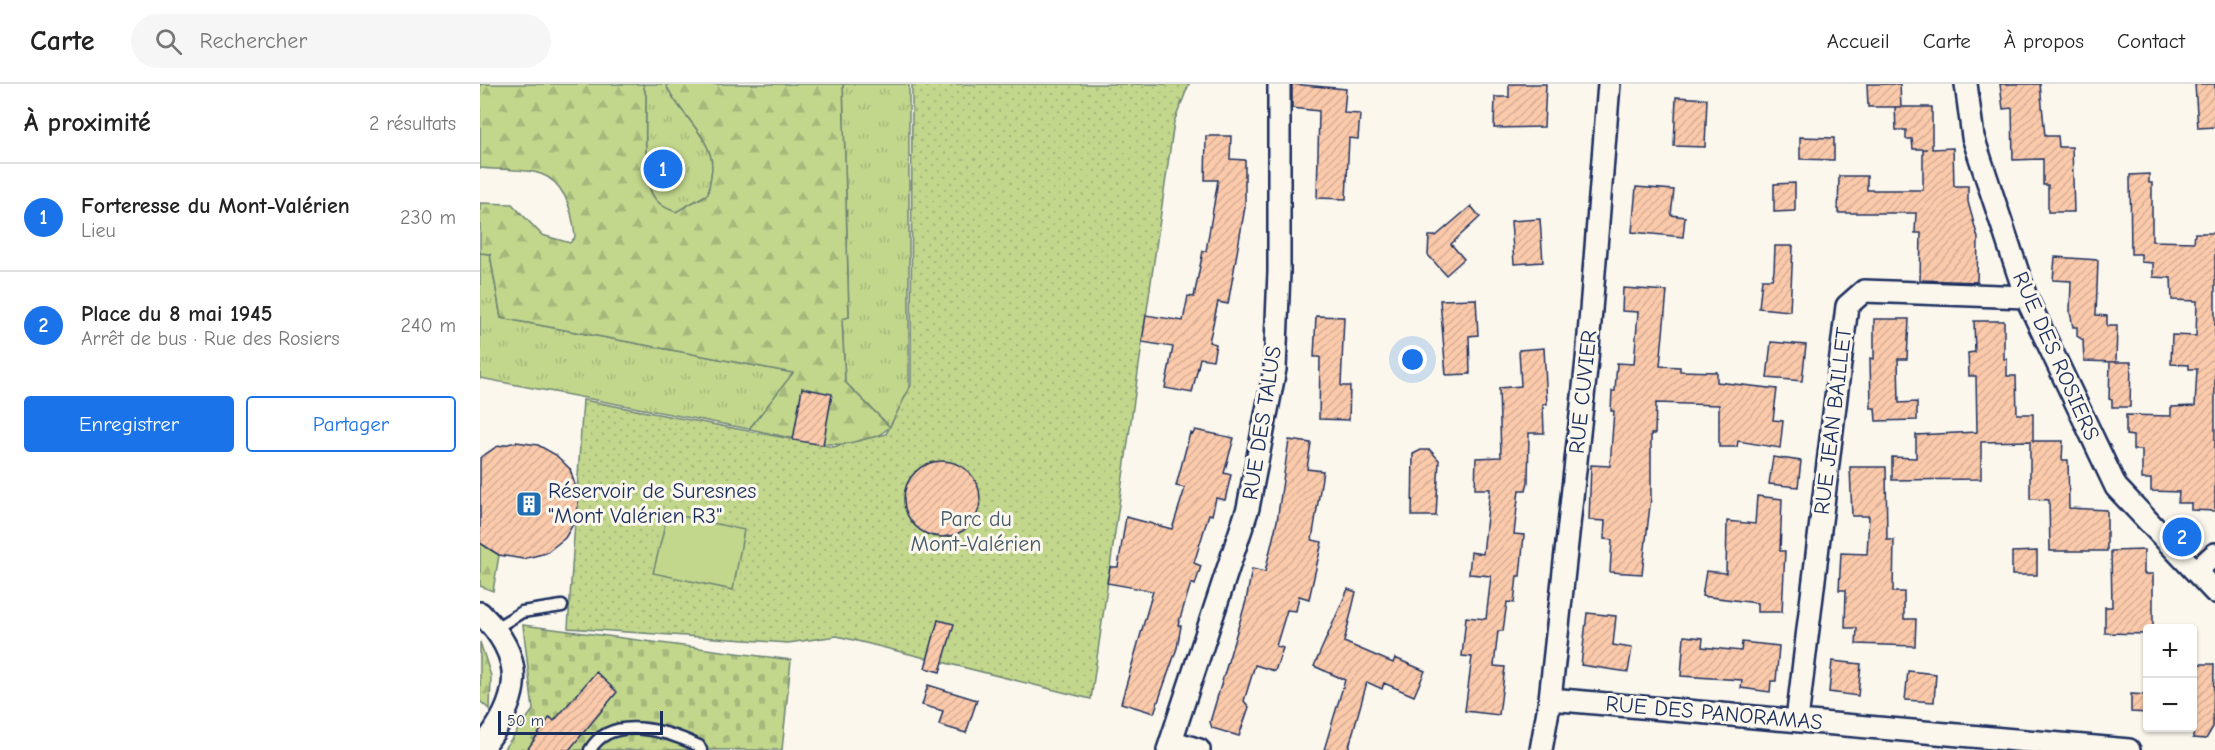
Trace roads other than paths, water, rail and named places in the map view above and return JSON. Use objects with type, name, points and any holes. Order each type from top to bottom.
[{"type":"street","name":"RUE DES TALUS","points":[[1169,746],[1248,508],[1275,369],[1279,272],[1279,84]]},
{"type":"street","name":"RUE CUVIER","points":[[1541,750],[1550,699],[1587,360],[1609,84]]},
{"type":"street","name":"RUE DES ROSIERS","points":[[1966,84],[1973,137],[2026,297],[2116,487],[2197,570],[2215,592]]},
{"type":"street","name":"RUE JEAN BAILLET","points":[[1797,720],[1847,306],[1864,291],[2026,297]]},
{"type":"street","points":[[2197,570],[2215,554]]},
{"type":"street","points":[[480,750],[503,718],[512,700],[515,686],[505,647],[485,618]]},
{"type":"street","name":"RUE DES PANORAMAS","points":[[1550,699],[2129,750]]},
{"type":"street","points":[[1169,746],[1200,750]]},
{"type":"lane","points":[[485,618],[562,606]]},
{"type":"lane","points":[[590,750],[600,735],[614,729],[622,729],[679,736],[699,746],[700,750]]},
{"type":"place","name":"Forteresse du Mont-Valérien","points":[[663,169]]},
{"type":"place","name":"Réservoir de Suresnes \"Mont Valérien R3\"","points":[[529,504]]},
{"type":"place","name":"Place du 8 mai 1945","points":[[2182,537]]},
{"type":"park label","name":"Parc du Mont-Valérien","points":[[976,532]]}]
